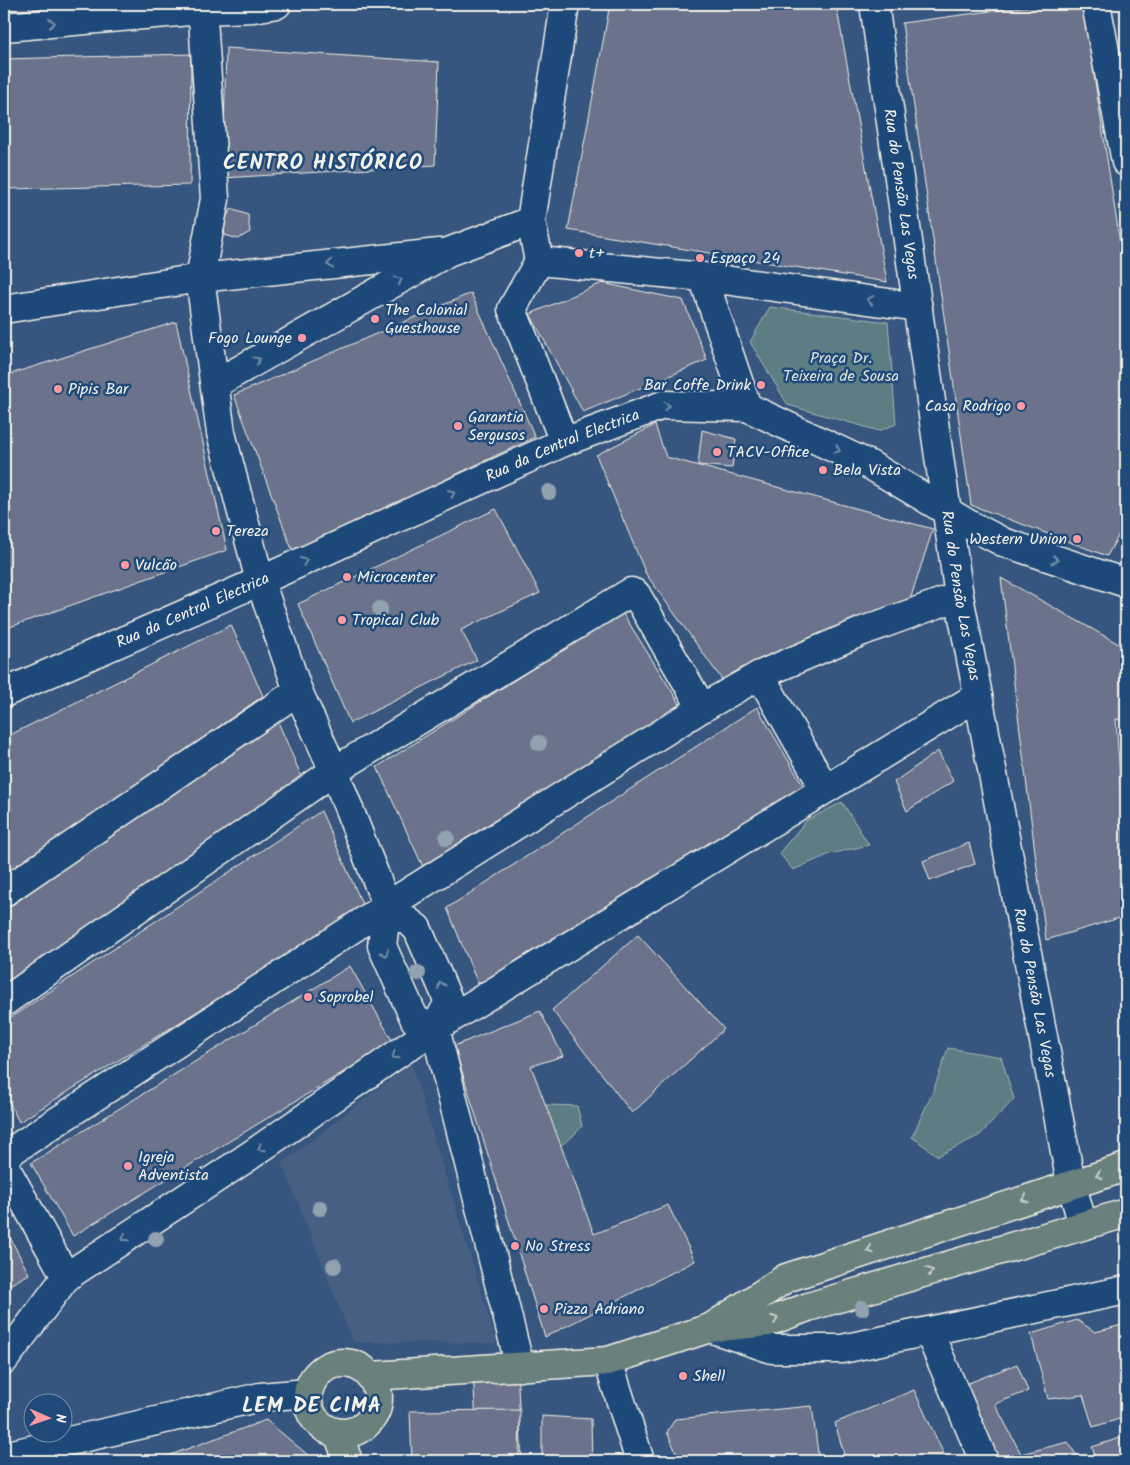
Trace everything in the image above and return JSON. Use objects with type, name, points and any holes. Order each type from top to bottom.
[{"type":"main road","points":[[710,1328],[786,1278],[1071,1183],[1126,1167]]},
{"type":"main road","points":[[372,1376],[422,1371],[608,1361],[710,1328],[768,1322],[808,1307],[1126,1213]]},
{"type":"main road","points":[[348,1362],[361,1367],[372,1376],[378,1388],[378,1403],[374,1416],[365,1427],[352,1433],[338,1433],[325,1429],[315,1420],[309,1407],[308,1393],[312,1380],[322,1370],[334,1364],[348,1362]]},
{"type":"main road","points":[[338,1433],[348,1461]]},
{"type":"street","points":[[15,19],[202,7],[253,8],[276,4]]},
{"type":"street","points":[[563,4],[564,11],[531,221],[539,261],[512,309],[564,442]]},
{"type":"street","name":"Rua do Pensão Las Vegas","points":[[874,4],[959,596],[1071,1183],[1083,1225]]},
{"type":"street","points":[[1096,4],[1126,162]]},
{"type":"street","points":[[202,7],[214,198],[200,278],[221,433],[260,581],[298,691],[334,771],[387,906],[382,946],[415,1020],[435,1028]]},
{"type":"street","points":[[215,384],[448,252],[531,221]]},
{"type":"street","points":[[4,309],[200,278],[448,252]]},
{"type":"street","points":[[539,261],[703,277],[918,307]]},
{"type":"street","points":[[703,277],[747,407]]},
{"type":"street","name":"Rua da Central Electrica","points":[[4,693],[260,581],[564,442],[664,405],[747,407],[870,465],[948,510],[970,525],[1023,550],[1126,583]]},
{"type":"street","points":[[4,1002],[334,771],[630,592],[636,594],[702,708]]},
{"type":"street","points":[[4,1156],[387,906],[702,708],[760,675],[863,631],[959,596]]},
{"type":"street","points":[[760,675],[825,789]]},
{"type":"street","points":[[4,892],[298,691]]},
{"type":"street","points":[[4,1360],[66,1277],[242,1161],[435,1028],[978,696]]},
{"type":"street","points":[[387,906],[416,928],[449,1002],[435,1028],[520,1367]]},
{"type":"street","points":[[4,1165],[66,1277]]},
{"type":"street","points":[[710,1328],[772,1349],[842,1349],[1126,1290]]},
{"type":"street","points":[[4,1334],[33,1320]]},
{"type":"street","points":[[929,1332],[984,1461]]},
{"type":"street","points":[[608,1361],[640,1461]]},
{"type":"street","points":[[4,1456],[260,1397],[308,1393]]},
{"type":"shaded area","points":[[411,1063],[497,1343],[353,1342],[282,1163]]},
{"type":"green space","name":"Praça Dr. Teixeira de Sousa","points":[[770,307],[888,322],[896,424],[879,431],[788,405],[750,342]]},
{"type":"green space","points":[[842,802],[869,845],[830,854],[793,870],[779,853],[806,821]]},
{"type":"green space","points":[[948,1048],[1001,1057],[1014,1099],[980,1135],[938,1156],[912,1137],[934,1089]]},
{"type":"green space","points":[[515,1104],[577,1106],[582,1126],[573,1136],[542,1160]]},
{"type":"building","points":[[29,4],[80,4],[30,11]]},
{"type":"building","points":[[610,4],[836,4],[887,282],[568,230]]},
{"type":"building","points":[[1043,4],[1083,4],[1126,281],[1126,522],[1107,556],[971,505],[902,23]]},
{"type":"building","points":[[226,48],[439,62],[435,165],[223,178]]},
{"type":"building","points":[[191,54],[190,185],[4,189],[4,59]]},
{"type":"building","points":[[231,209],[248,215],[250,232],[238,239],[225,235],[223,223]]},
{"type":"building","points":[[602,283],[683,300],[707,360],[583,412],[530,314]]},
{"type":"building","points":[[471,293],[535,437],[293,552],[234,395]]},
{"type":"building","points":[[176,322],[227,550],[4,629],[4,376]]},
{"type":"building","points":[[655,425],[666,457],[933,529],[907,609],[835,627],[723,681],[646,574],[596,455]]},
{"type":"building","name":"TACV-Office","points":[[702,430],[736,439],[732,468],[698,465]]},
{"type":"building","points":[[496,509],[540,593],[461,630],[477,660],[350,723],[298,604]]},
{"type":"building","points":[[1001,578],[1126,648],[1126,722],[1116,719],[1126,868],[1126,916],[1046,940]]},
{"type":"building","points":[[622,612],[683,709],[423,867],[377,767]]},
{"type":"building","points":[[231,625],[263,696],[4,877],[4,738]]},
{"type":"building","points":[[757,707],[808,794],[478,984],[447,908]]},
{"type":"building","points":[[276,717],[306,787],[4,993],[4,911]]},
{"type":"building","points":[[938,751],[953,781],[907,811],[894,782]]},
{"type":"building","points":[[321,811],[364,908],[19,1122],[4,1092],[4,1022]]},
{"type":"building","points":[[969,843],[975,864],[930,881],[923,861]]},
{"type":"building","points":[[638,935],[724,1029],[632,1113],[552,1010]]},
{"type":"building","points":[[350,966],[393,1042],[73,1236],[31,1163]]},
{"type":"building","points":[[540,1011],[563,1056],[531,1066],[594,1234],[668,1205],[695,1261],[545,1337],[454,1046]]},
{"type":"building","points":[[4,1226],[29,1274],[4,1288]]},
{"type":"building","points":[[1077,1320],[1095,1332],[1126,1324],[1126,1417],[1093,1427],[1083,1395],[1048,1399],[1031,1334]]},
{"type":"building","points":[[1017,1364],[1028,1391],[995,1404],[1021,1454],[1068,1442],[1080,1461],[994,1461],[961,1386]]},
{"type":"building","points":[[517,1368],[522,1461],[478,1461],[473,1370]]},
{"type":"building","points":[[914,1390],[947,1461],[846,1461],[835,1423]]},
{"type":"building","points":[[812,1406],[819,1461],[680,1461],[667,1432],[675,1419]]},
{"type":"building","points":[[520,1410],[519,1461],[412,1461],[410,1411]]},
{"type":"building","points":[[542,1416],[591,1419],[592,1461],[542,1461]]},
{"type":"building","points":[[266,1420],[315,1461],[154,1461]]},
{"type":"building","points":[[1123,1437],[1126,1461],[1097,1461],[1092,1447]]},
{"type":"place","name":"t+","points":[[579,253]]},
{"type":"place","name":"Espaço 24","points":[[700,258]]},
{"type":"place","name":"The Colonial Guesthouse","points":[[375,319]]},
{"type":"place","name":"Fogo Lounge","points":[[302,338]]},
{"type":"place","name":"Bar Coffe Drink","points":[[761,385]]},
{"type":"place","name":"Pipis Bar","points":[[58,389]]},
{"type":"place","name":"Casa Rodrigo","points":[[1021,406]]},
{"type":"place","name":"Garantia Sergusos","points":[[458,426]]},
{"type":"place","name":"TACV-Office","points":[[717,452]]},
{"type":"place","name":"Bela Vista","points":[[823,470]]},
{"type":"place","name":"Tereza","points":[[216,531]]},
{"type":"place","name":"Western Union","points":[[1077,539]]},
{"type":"place","name":"Vulcão","points":[[125,565]]},
{"type":"place","name":"Microcenter","points":[[347,577]]},
{"type":"place","name":"Tropical Club","points":[[342,620]]},
{"type":"place","name":"Soprobel","points":[[308,997]]},
{"type":"place","name":"Igreja Adventista","points":[[128,1166]]},
{"type":"place","name":"No Stress","points":[[515,1246]]},
{"type":"place","name":"Pizza Adriano","points":[[544,1309]]},
{"type":"place","name":"Shell","points":[[683,1376]]},
{"type":"district","name":"CENTRO HISTÓRICO","points":[[323,163]]},
{"type":"district","name":"LEM DE CIMA","points":[[312,1406]]}]
